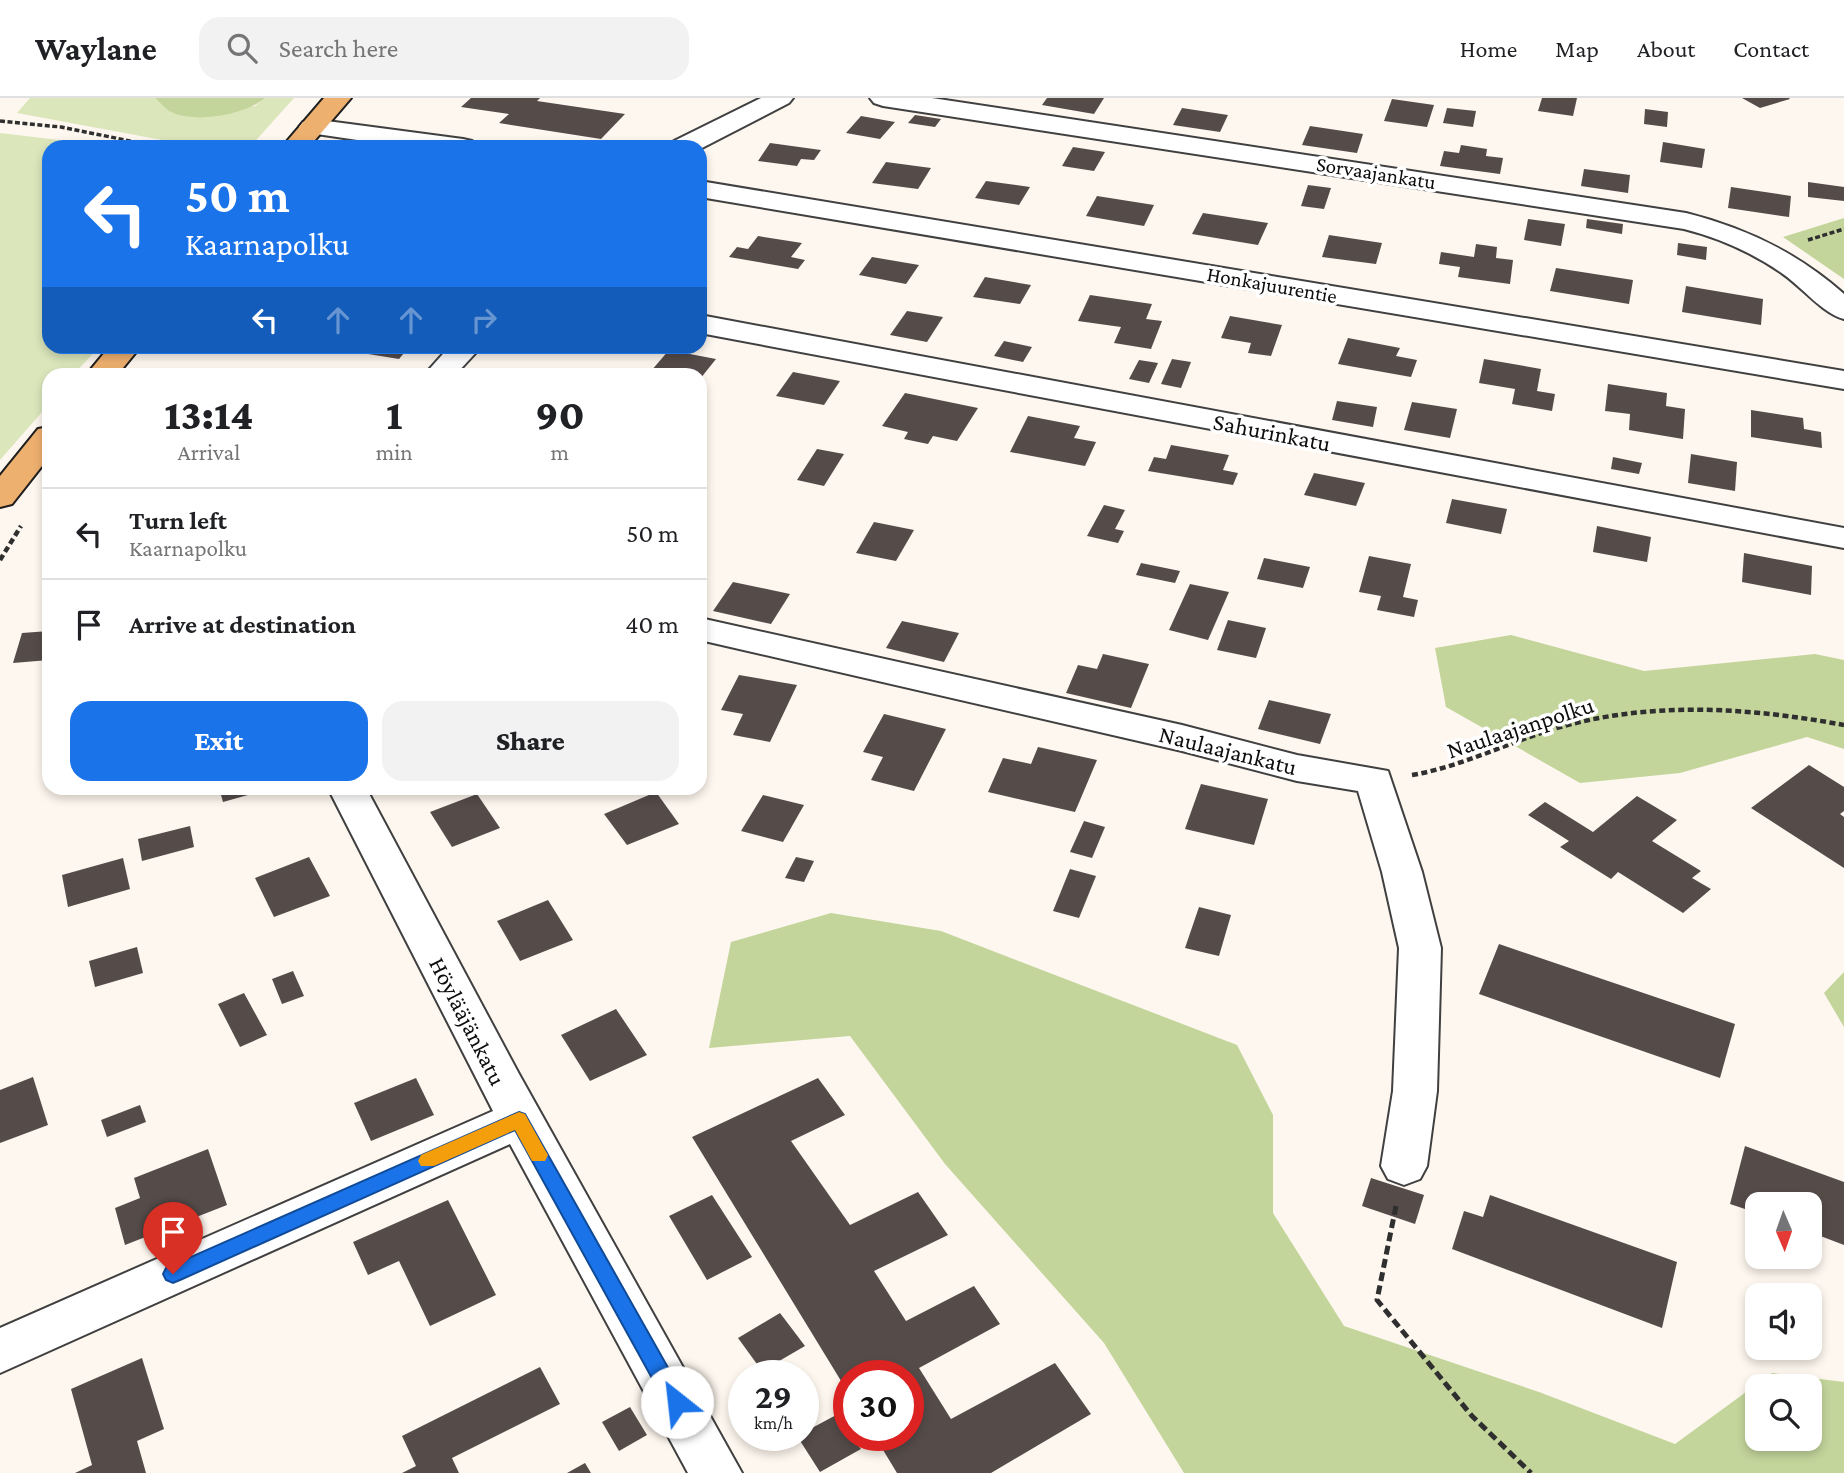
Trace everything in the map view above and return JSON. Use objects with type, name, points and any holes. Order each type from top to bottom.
[{"type":"main road","points":[[301,140],[338,98]]},
{"type":"main road","points":[[107,368],[119,354]]},
{"type":"main road","points":[[0,497],[42,445]]},
{"type":"street","points":[[697,140],[780,98]]},
{"type":"street","name":"Sorvaajankatu","points":[[883,98],[1686,221],[1721,229],[1771,252],[1827,293],[1844,310]]},
{"type":"street","points":[[313,127],[410,140]]},
{"type":"street","name":"Honkajuurentie","points":[[707,190],[1844,380]]},
{"type":"street","name":"Sahurinkatu","points":[[707,325],[1844,538]]},
{"type":"street","points":[[446,368],[459,354]]},
{"type":"street","name":"Naulaajankatu","points":[[707,631],[1182,738],[1297,768],[1374,780]]},
{"type":"street","points":[[1374,780],[1402,872],[1420,948],[1415,1091],[1404,1166]]},
{"type":"street","name":"Höylääjänkatu","points":[[349,795],[369,840],[431,950],[519,1120],[716,1473]]},
{"type":"street","points":[[0,1351],[519,1120]]},
{"type":"path","points":[[0,121],[61,127],[125,140]]},
{"type":"path","name":"Naulaajanpolku","points":[[1374,780],[1441,772],[1490,751],[1564,726],[1634,711],[1717,708],[1806,717],[1844,725]]},
{"type":"path","points":[[1404,1166],[1377,1300],[1472,1416],[1531,1473]]},
{"type":"green space","points":[[30,98],[155,98],[172,113],[255,106],[265,98],[294,98],[256,140],[162,140],[17,113]]},
{"type":"green space","points":[[155,98],[265,98],[234,113],[195,117],[171,112]]},
{"type":"green space","points":[[0,133],[60,140],[42,140],[42,354],[93,354],[80,368],[42,368],[42,412],[0,460]]},
{"type":"green space","points":[[1844,218],[1844,279],[1783,237]]},
{"type":"green space","points":[[1511,635],[1644,671],[1815,654],[1844,660],[1844,749],[1807,737],[1680,773],[1580,783],[1446,707],[1435,648]]},
{"type":"green space","points":[[831,913],[941,931],[1237,1045],[1273,1115],[1273,1213],[1344,1326],[1539,1392],[1675,1444],[1745,1393],[1745,1451],[1822,1451],[1822,1379],[1844,1382],[1844,1473],[1184,1473],[1104,1343],[945,1164],[850,1036],[709,1048],[731,942]]},
{"type":"green space","points":[[1844,972],[1844,1027],[1824,993]]},
{"type":"building","points":[[471,98],[540,98],[537,101],[625,114],[601,139],[499,123],[509,114],[461,107]]},
{"type":"building","points":[[1047,98],[1104,98],[1094,114],[1042,105]]},
{"type":"building","points":[[1542,98],[1577,98],[1573,116],[1538,111]]},
{"type":"building","points":[[1742,98],[1789,98],[1790,99],[1760,108]]},
{"type":"building","points":[[1392,99],[1434,105],[1427,127],[1384,121]]},
{"type":"building","points":[[1182,108],[1228,115],[1220,132],[1173,125]]},
{"type":"building","points":[[1447,108],[1476,111],[1473,127],[1443,123]]},
{"type":"building","points":[[1645,109],[1668,112],[1667,127],[1644,124]]},
{"type":"building","points":[[915,115],[941,119],[935,127],[908,123]]},
{"type":"building","points":[[861,116],[895,122],[880,139],[846,133]]},
{"type":"building","points":[[1310,126],[1363,134],[1357,153],[1302,145]]},
{"type":"building","points":[[1663,142],[1705,149],[1702,168],[1660,162]]},
{"type":"building","points":[[770,143],[821,150],[814,160],[801,159],[797,166],[758,161]]},
{"type":"building","points":[[1461,145],[1487,149],[1486,156],[1503,158],[1500,174],[1440,166],[1444,151],[1459,153]]},
{"type":"building","points":[[1073,147],[1105,152],[1094,171],[1062,166]]},
{"type":"building","points":[[886,162],[931,168],[918,189],[872,183]]},
{"type":"building","points":[[1584,169],[1630,175],[1628,193],[1581,186]]},
{"type":"building","points":[[986,181],[1030,187],[1019,205],[975,198]]},
{"type":"building","points":[[1808,182],[1844,187],[1844,201],[1808,197]]},
{"type":"building","points":[[1308,185],[1331,188],[1324,209],[1301,206]]},
{"type":"building","points":[[1731,187],[1791,196],[1789,217],[1728,208]]},
{"type":"building","points":[[1097,196],[1154,205],[1144,226],[1086,216]]},
{"type":"building","points":[[1203,213],[1268,223],[1258,245],[1192,234]]},
{"type":"building","points":[[1528,219],[1565,224],[1561,246],[1524,240]]},
{"type":"building","points":[[1587,219],[1623,224],[1622,234],[1586,228]]},
{"type":"building","points":[[1329,235],[1382,243],[1376,264],[1322,257]]},
{"type":"building","points":[[758,236],[802,243],[791,257],[805,260],[798,269],[729,257],[737,247],[748,249]]},
{"type":"building","points":[[1678,243],[1707,247],[1706,260],[1677,255]]},
{"type":"building","points":[[1476,244],[1497,247],[1496,258],[1513,260],[1510,284],[1458,277],[1460,267],[1439,264],[1441,252],[1474,257]]},
{"type":"building","points":[[872,257],[919,265],[906,284],[859,275]]},
{"type":"building","points":[[1556,268],[1633,280],[1629,304],[1550,291]]},
{"type":"building","points":[[985,277],[1031,285],[1020,304],[973,297]]},
{"type":"building","points":[[1686,286],[1763,299],[1761,325],[1682,312]]},
{"type":"building","points":[[1090,295],[1152,304],[1146,319],[1162,321],[1151,349],[1114,343],[1121,327],[1078,321]]},
{"type":"building","points":[[907,311],[943,317],[927,342],[890,335]]},
{"type":"building","points":[[1230,316],[1282,325],[1271,356],[1248,353],[1251,343],[1221,338]]},
{"type":"building","points":[[1348,338],[1400,348],[1396,356],[1417,360],[1411,377],[1338,364]]},
{"type":"building","points":[[1004,341],[1032,347],[1023,362],[994,356]]},
{"type":"building","points":[[368,354],[403,354],[399,359]]},
{"type":"building","points":[[666,354],[690,354],[716,359],[707,370],[707,368],[654,368]]},
{"type":"building","points":[[1172,359],[1191,362],[1181,388],[1161,384]]},
{"type":"building","points":[[1484,359],[1541,369],[1537,391],[1555,394],[1552,411],[1512,404],[1515,389],[1479,383]]},
{"type":"building","points":[[1139,360],[1158,363],[1149,383],[1129,379]]},
{"type":"building","points":[[793,372],[840,381],[824,405],[776,396]]},
{"type":"building","points":[[1608,384],[1667,393],[1666,406],[1685,409],[1683,439],[1629,430],[1630,414],[1605,411]]},
{"type":"building","points":[[905,393],[978,408],[957,441],[933,436],[928,444],[904,439],[908,432],[882,426]]},
{"type":"building","points":[[1337,401],[1377,407],[1373,427],[1332,420]]},
{"type":"building","points":[[1412,402],[1457,409],[1450,438],[1404,430]]},
{"type":"building","points":[[1751,410],[1803,418],[1804,429],[1821,432],[1822,448],[1751,437]]},
{"type":"building","points":[[1028,416],[1080,426],[1074,438],[1096,442],[1085,466],[1010,452]]},
{"type":"building","points":[[1171,445],[1229,455],[1223,470],[1238,473],[1233,485],[1148,471],[1154,457],[1166,459]]},
{"type":"building","points":[[817,449],[844,454],[824,486],[797,480]]},
{"type":"building","points":[[1691,454],[1737,462],[1735,491],[1688,483]]},
{"type":"building","points":[[1613,457],[1642,463],[1639,474],[1611,469]]},
{"type":"building","points":[[1314,473],[1365,483],[1356,506],[1304,495]]},
{"type":"building","points":[[1452,499],[1507,509],[1501,534],[1446,523]]},
{"type":"building","points":[[1104,505],[1125,510],[1115,529],[1124,531],[1118,543],[1087,536]]},
{"type":"building","points":[[874,522],[914,530],[896,561],[856,553]]},
{"type":"building","points":[[1597,526],[1651,537],[1647,562],[1593,552]]},
{"type":"building","points":[[1744,553],[1812,566],[1811,595],[1742,582]]},
{"type":"building","points":[[1369,556],[1411,564],[1403,597],[1418,600],[1414,617],[1377,610],[1381,596],[1359,592]]},
{"type":"building","points":[[1264,558],[1310,567],[1303,588],[1257,579]]},
{"type":"building","points":[[1141,563],[1180,571],[1175,583],[1136,575]]},
{"type":"building","points":[[733,582],[790,594],[771,624],[713,611]]},
{"type":"building","points":[[1190,584],[1229,592],[1208,640],[1169,630]]},
{"type":"building","points":[[1228,620],[1266,628],[1256,658],[1217,650]]},
{"type":"building","points":[[902,621],[959,633],[944,662],[886,648]]},
{"type":"building","points":[[42,632],[42,661],[13,663],[22,633]]},
{"type":"building","points":[[1103,654],[1149,664],[1131,708],[1066,693],[1078,665],[1097,669]]},
{"type":"building","points":[[739,675],[797,685],[770,742],[733,735],[743,714],[721,710]]},
{"type":"building","points":[[1269,700],[1331,714],[1320,744],[1258,729]]},
{"type":"building","points":[[884,714],[946,729],[914,791],[871,780],[883,757],[863,752]]},
{"type":"building","points":[[1038,747],[1097,760],[1075,812],[988,792],[1003,758],[1031,764]]},
{"type":"building","points":[[1809,765],[1844,787],[1844,811],[1840,814],[1844,817],[1844,868],[1751,808]]},
{"type":"building","points":[[1201,784],[1268,799],[1254,845],[1185,829]]},
{"type":"building","points":[[221,795],[248,795],[223,802]]},
{"type":"building","points":[[478,795],[500,828],[452,847],[430,812]]},
{"type":"building","points":[[649,795],[658,795],[679,824],[627,845],[604,814]]},
{"type":"building","points":[[763,795],[804,805],[783,842],[741,831]]},
{"type":"building","points":[[1637,796],[1677,820],[1652,841],[1701,871],[1692,878],[1711,889],[1683,913],[1618,872],[1611,879],[1560,847],[1569,841],[1528,815],[1545,802],[1593,832]]},
{"type":"building","points":[[1084,821],[1105,827],[1092,858],[1070,852]]},
{"type":"building","points":[[190,826],[194,847],[142,861],[138,839]]},
{"type":"building","points":[[309,857],[330,896],[274,917],[255,878]]},
{"type":"building","points":[[796,857],[814,861],[804,882],[785,878]]},
{"type":"building","points":[[123,858],[130,889],[68,907],[62,875]]},
{"type":"building","points":[[1070,869],[1096,876],[1079,918],[1053,911]]},
{"type":"building","points":[[548,900],[573,940],[520,961],[497,921]]},
{"type":"building","points":[[1199,907],[1231,915],[1219,956],[1185,948]]},
{"type":"building","points":[[1499,944],[1735,1024],[1720,1078],[1479,994]]},
{"type":"building","points":[[137,947],[143,973],[95,987],[89,961]]},
{"type":"building","points":[[293,971],[304,996],[282,1004],[272,979]]},
{"type":"building","points":[[244,993],[267,1035],[240,1047],[218,1004]]},
{"type":"building","points":[[616,1009],[647,1055],[590,1081],[561,1035]]},
{"type":"building","points":[[33,1077],[48,1125],[0,1143],[0,1090]]},
{"type":"building","points":[[416,1078],[434,1115],[371,1141],[354,1103]]},
{"type":"building","points":[[818,1078],[845,1115],[791,1141],[850,1225],[918,1192],[948,1235],[874,1271],[906,1321],[974,1286],[1000,1324],[924,1365],[924,1360],[833,1360],[833,1368],[692,1137]]},
{"type":"building","points":[[140,1105],[146,1122],[107,1137],[101,1120]]},
{"type":"building","points":[[1745,1146],[1844,1182],[1844,1245],[1822,1237],[1822,1192],[1745,1192],[1745,1209],[1730,1204]]},
{"type":"building","points":[[208,1149],[227,1205],[125,1245],[115,1208],[140,1198],[134,1178]]},
{"type":"building","points":[[1371,1178],[1424,1195],[1415,1224],[1362,1206]]},
{"type":"building","points":[[712,1195],[752,1257],[707,1280],[669,1216]]},
{"type":"building","points":[[1490,1195],[1677,1262],[1662,1328],[1452,1249],[1464,1211],[1483,1217]]},
{"type":"building","points":[[448,1200],[496,1295],[430,1326],[399,1261],[368,1275],[353,1242]]},
{"type":"building","points":[[780,1313],[805,1346],[781,1360],[754,1360],[738,1338]]},
{"type":"building","points":[[142,1358],[164,1429],[137,1441],[146,1473],[75,1473],[92,1465],[71,1389]]},
{"type":"building","points":[[1055,1363],[1091,1414],[991,1473],[897,1473],[884,1451],[924,1451],[924,1376],[951,1419]]},
{"type":"building","points":[[540,1367],[560,1404],[452,1458],[459,1473],[402,1473],[416,1466],[402,1436]]},
{"type":"building","points":[[630,1407],[647,1435],[619,1451],[602,1422]]},
{"type":"building","points":[[833,1417],[833,1451],[857,1451],[820,1472],[807,1451],[819,1451],[819,1424]]},
{"type":"building","points":[[585,1463],[591,1473],[567,1473]]},
{"type":"slow traffic","points":[[427,1161],[519,1120],[538,1155]]},
{"type":"route","points":[[173,1274],[519,1120],[677,1402]]}]
